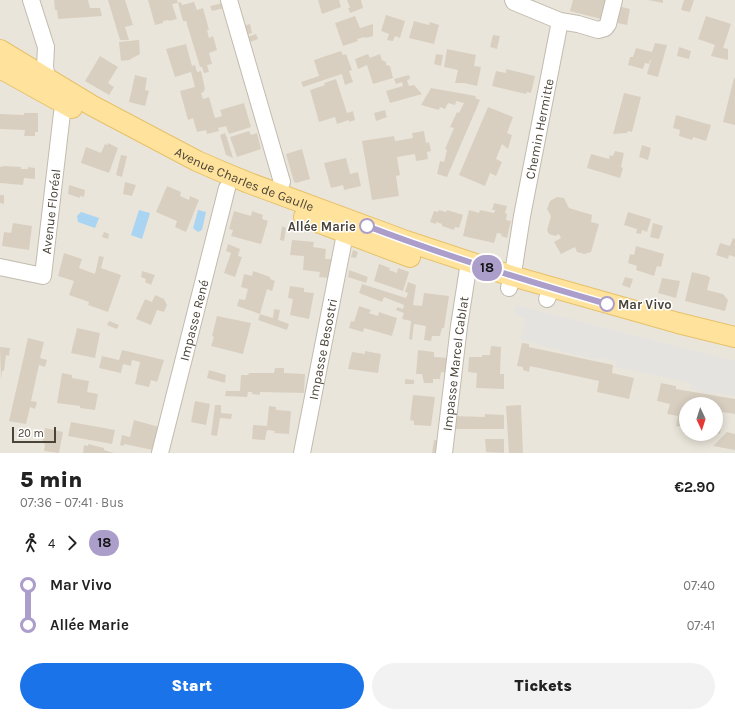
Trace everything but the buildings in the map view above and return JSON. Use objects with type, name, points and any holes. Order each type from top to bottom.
[{"type":"main road","name":"Avenue Charles de Gaulle","points":[[0,50],[44,84],[174,164],[227,188],[346,233],[406,241],[468,269],[549,294],[676,329],[735,351]]},
{"type":"main road","name":"Avenue Charles de Gaulle","points":[[0,68],[44,84]]},
{"type":"main road","name":"Avenue Charles de Gaulle","points":[[70,100],[220,171],[277,194],[346,233]]},
{"type":"main road","name":"Avenue Charles de Gaulle","points":[[676,329],[735,337]]},
{"type":"street","points":[[31,0],[46,47],[44,84]]},
{"type":"street","points":[[229,0],[282,182],[277,194]]},
{"type":"street","points":[[513,0],[514,2],[560,21],[578,24],[598,30],[605,28],[608,24],[614,0]]},
{"type":"street","name":"Chemin Hermitte","points":[[510,282],[514,268],[522,216],[560,21]]},
{"type":"street","name":"Avenue Floréal","points":[[0,267],[43,276],[62,113],[70,100]]},
{"type":"street","name":"Impasse René","points":[[160,453],[227,188]]},
{"type":"street","name":"Impasse Besostri","points":[[302,453],[346,233]]},
{"type":"street","name":"Impasse Marcel Cablat","points":[[444,453],[459,326],[468,269]]},
{"type":"shaded area","points":[[0,0],[735,0],[735,453],[0,453]]},
{"type":"shaded area","points":[[516,305],[735,361],[735,396],[690,389],[691,383],[615,367],[616,363],[613,360],[589,358],[521,340],[526,318],[514,315]]},
{"type":"water","points":[[139,210],[150,213],[142,239],[131,235]]},
{"type":"water","points":[[198,210],[206,212],[202,230],[198,232],[193,228]]},
{"type":"water","points":[[81,212],[99,218],[95,228],[78,222],[77,216]]},
{"type":"bus line","name":"18","points":[[367,226],[406,241],[512,276],[607,304]]},
{"type":"place","name":"Allée Marie","points":[[367,226]]},
{"type":"place","name":"Mar Vivo","points":[[607,304]]}]
